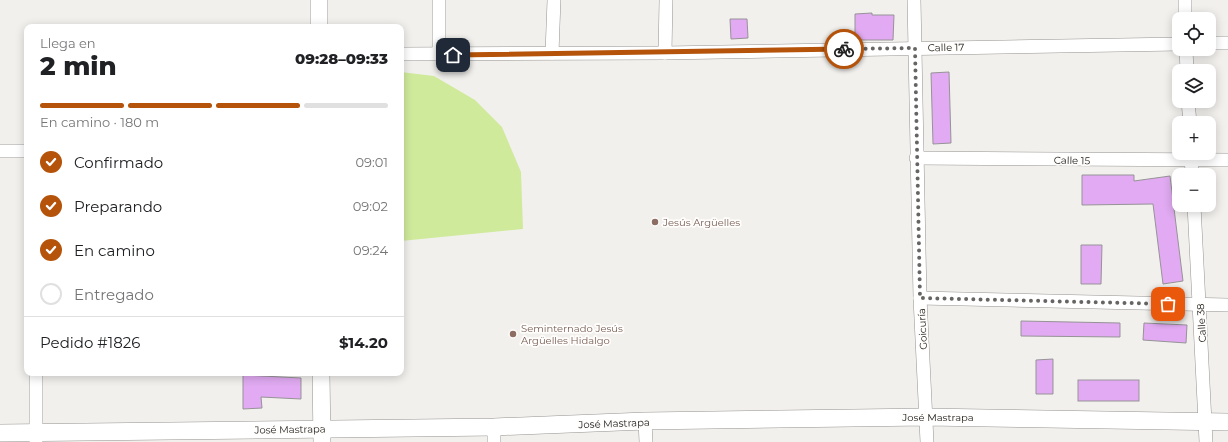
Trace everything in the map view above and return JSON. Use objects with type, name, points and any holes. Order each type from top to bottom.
[{"type":"street","points":[[439,0],[439,55]]},
{"type":"street","points":[[552,54],[554,0]]},
{"type":"street","points":[[665,52],[666,0]]},
{"type":"street","name":"Goicuría","points":[[914,0],[920,298],[927,442]]},
{"type":"street","points":[[1185,0],[1185,12]]},
{"type":"street","points":[[1216,43],[1228,43]]},
{"type":"street","name":"Calle 17","points":[[404,54],[552,54],[1172,44]]},
{"type":"street","points":[[0,151],[24,151]]},
{"type":"street","name":"Calle 15","points":[[916,158],[1172,157]]},
{"type":"street","name":"Calle 15","points":[[1216,159],[1228,160]]},
{"type":"street","name":"Calle 38","points":[[1194,212],[1206,442]]},
{"type":"street","points":[[920,298],[1228,305]]},
{"type":"street","points":[[36,376],[36,437]]},
{"type":"street","points":[[321,376],[322,435]]},
{"type":"street","name":"José Mastrapa","points":[[0,433],[36,437],[494,434],[645,421],[926,417],[1228,422]]},
{"type":"street","points":[[645,421],[646,442]]},
{"type":"green space","points":[[404,72],[434,76],[475,100],[502,127],[521,172],[523,229],[404,241]]},
{"type":"building","points":[[872,13],[872,15],[894,15],[893,40],[855,40],[855,14]]},
{"type":"building","points":[[730,19],[747,19],[748,38],[731,39]]},
{"type":"building","points":[[949,72],[951,143],[933,144],[931,73]]},
{"type":"building","points":[[1082,175],[1134,175],[1134,181],[1170,176],[1172,212],[1174,212],[1183,281],[1163,284],[1153,204],[1082,205]]},
{"type":"building","points":[[1081,245],[1102,245],[1101,284],[1081,284]]},
{"type":"building","points":[[1021,321],[1120,323],[1120,337],[1021,336]]},
{"type":"building","points":[[1144,323],[1187,325],[1186,343],[1143,340]]},
{"type":"building","points":[[1053,359],[1053,394],[1036,394],[1036,360]]},
{"type":"building","points":[[243,376],[301,378],[301,399],[261,397],[262,408],[243,409]]},
{"type":"building","points":[[1078,380],[1139,380],[1139,401],[1078,401]]},
{"type":"way so far","points":[[844,49],[915,48],[920,298],[1168,304]]},
{"type":"place","name":"Jesús Argüelles","points":[[655,222]]},
{"type":"place","name":"Seminternado Jesús Argüelles Hidalgo","points":[[513,334]]},
{"type":"route","points":[[453,55],[844,49]]}]
